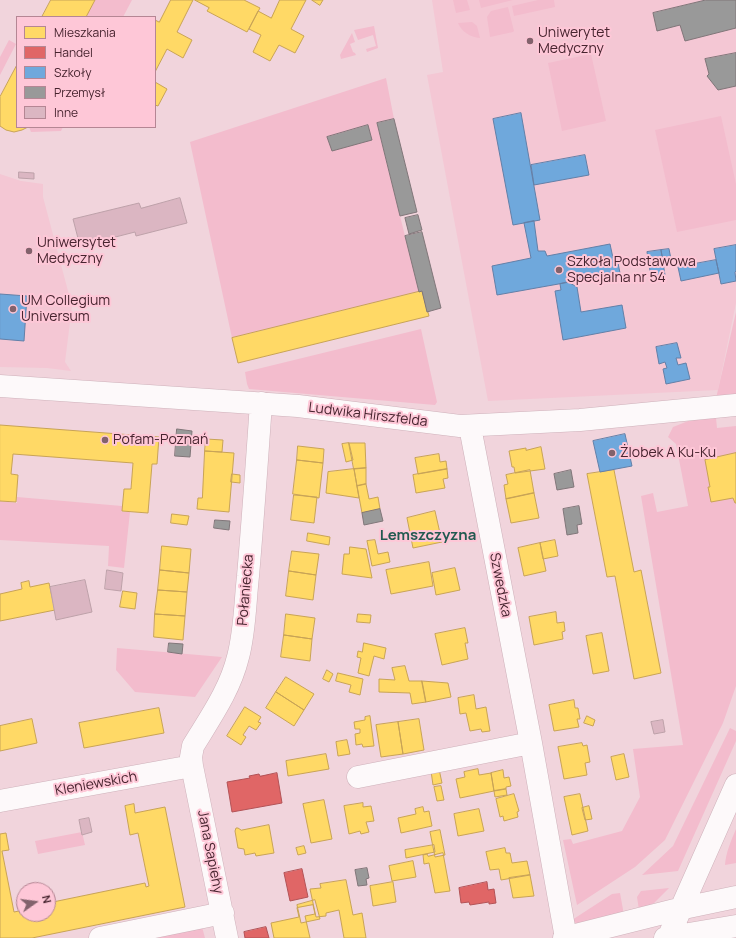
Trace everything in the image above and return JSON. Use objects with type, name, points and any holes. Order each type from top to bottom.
[{"type":"street","name":"Ludwika Hirszfelda","points":[[0,386],[298,406],[460,426],[580,420],[736,405]]},
{"type":"street","name":"Połaniecka","points":[[192,766],[191,757],[193,746],[222,698],[229,684],[238,657],[242,634],[254,507],[261,403]]},
{"type":"street","name":"Szwedzka","points":[[470,426],[531,743],[565,938]]},
{"type":"street","points":[[358,777],[531,743]]},
{"type":"street","name":"Kleniewskich","points":[[0,801],[192,766]]},
{"type":"street","name":"Jana Sapiehy","points":[[192,766],[227,938]]},
{"type":"street","points":[[736,785],[667,938],[728,930],[736,906]]},
{"type":"street","points":[[565,938],[679,909],[736,897]]},
{"type":"street","points":[[100,938],[223,914]]},
{"type":"shaded area","points":[[95,0],[132,0],[124,16],[87,16]]},
{"type":"shaded area","points":[[432,0],[736,0],[736,303],[718,390],[488,401],[427,75],[443,72]]},
{"type":"shaded area","points":[[453,0],[467,0],[470,10],[456,13]]},
{"type":"shaded area","points":[[479,0],[513,0],[481,8]]},
{"type":"shaded area","points":[[538,0],[554,0],[555,7],[514,16],[512,6]]},
{"type":"shaded area","points":[[508,7],[514,31],[490,37],[487,17],[491,11]]},
{"type":"shaded area","points":[[472,22],[477,26],[480,38],[467,34],[458,23]]},
{"type":"shaded area","points":[[374,26],[378,48],[367,52],[366,49],[376,46],[373,35],[358,40],[354,30]]},
{"type":"shaded area","points":[[352,33],[355,42],[350,44],[356,55],[341,59],[340,55]]},
{"type":"shaded area","points":[[9,40],[16,44],[0,75],[0,57]]},
{"type":"shaded area","points":[[591,54],[606,121],[562,131],[548,63]]},
{"type":"shaded area","points":[[386,78],[394,119],[377,124],[419,292],[232,338],[190,142]]},
{"type":"shaded area","points":[[721,116],[736,184],[736,220],[677,232],[655,130]]},
{"type":"shaded area","points":[[29,128],[62,128],[61,131],[31,132]]},
{"type":"shaded area","name":"Uniwersytet Medyczny","points":[[0,174],[21,181],[43,184],[43,197],[72,306],[65,362],[71,371],[47,368],[0,367]]},
{"type":"shaded area","points":[[736,312],[736,403],[714,407]]},
{"type":"shaded area","points":[[421,329],[437,402],[435,405],[249,389],[247,384],[245,372]]},
{"type":"shaded area","points":[[716,418],[717,428],[736,426],[736,686],[723,723],[665,840],[635,867],[577,905],[563,840],[571,839],[573,844],[622,831],[640,797],[633,749],[683,745],[641,496],[653,493],[657,512],[688,506],[676,444],[668,437],[673,427],[691,420]]},
{"type":"shaded area","points":[[17,497],[122,506],[122,512],[130,512],[124,568],[108,566],[109,546],[0,540],[0,501],[17,503]]},
{"type":"shaded area","points":[[117,648],[222,657],[195,697],[135,692],[116,670]]},
{"type":"shaded area","points":[[730,728],[736,731],[736,741],[678,871],[642,875],[673,846]]},
{"type":"shaded area","points":[[736,829],[736,863],[725,865],[728,851]]},
{"type":"shaded area","points":[[82,832],[85,845],[38,854],[35,841]]},
{"type":"shaded area","points":[[669,888],[654,903],[639,910],[637,897],[641,891]]},
{"type":"shaded area","points":[[620,893],[624,915],[577,924],[572,920],[612,894]]},
{"type":"shaded area","points":[[201,923],[205,938],[127,938]]},
{"type":"building: Mieszkania","points":[[51,0],[95,0],[87,16],[43,16]]},
{"type":"building: Mieszkania","points":[[171,0],[193,0],[177,32],[192,40],[183,58],[167,49],[156,70],[156,20],[159,22]]},
{"type":"building: Mieszkania","points":[[195,0],[244,0],[260,8],[247,32],[207,11],[209,8]]},
{"type":"building: Mieszkania","points":[[280,0],[306,0],[291,29],[304,36],[295,53],[279,45],[270,61],[253,52],[261,35],[249,29],[258,11],[271,18]]},
{"type":"building: Mieszkania","points":[[312,0],[323,0],[320,5]]},
{"type":"building: Mieszkania","points":[[16,67],[16,128],[26,128],[14,132],[6,130],[0,126],[0,97]]},
{"type":"building: Mieszkania","points":[[156,83],[167,89],[158,106],[156,105]]},
{"type":"building: Mieszkania","points":[[422,291],[429,316],[238,363],[232,338]]},
{"type":"building: Mieszkania","points":[[0,425],[159,437],[157,464],[152,464],[148,513],[122,511],[124,489],[131,489],[133,463],[13,454],[11,474],[18,475],[16,502],[0,501]]},
{"type":"building: Mieszkania","points":[[206,439],[223,440],[222,452],[205,451]]},
{"type":"building: Mieszkania","points":[[349,443],[353,460],[346,462],[342,444]]},
{"type":"building: Mieszkania","points":[[349,443],[365,443],[366,468],[354,469]]},
{"type":"building: Mieszkania","points":[[298,446],[324,449],[323,463],[297,460]]},
{"type":"building: Mieszkania","points":[[541,447],[545,469],[515,473],[514,467],[512,467],[509,451]]},
{"type":"building: Mieszkania","points":[[205,451],[234,453],[229,512],[197,509],[198,498],[202,498]]},
{"type":"building: Mieszkania","points":[[736,453],[736,503],[733,498],[711,502],[705,460]]},
{"type":"building: Mieszkania","points":[[439,454],[440,462],[446,461],[447,469],[418,474],[415,458]]},
{"type":"building: Mieszkania","points":[[297,460],[323,463],[319,498],[293,494]]},
{"type":"building: Mieszkania","points":[[366,468],[366,484],[357,486],[354,469]]},
{"type":"building: Mieszkania","points":[[354,469],[359,498],[326,493],[328,472]]},
{"type":"building: Mieszkania","points":[[447,469],[448,478],[443,479],[445,488],[416,493],[413,475]]},
{"type":"building: Mieszkania","points":[[530,470],[534,493],[506,499],[504,485],[508,484],[506,475]]},
{"type":"building: Mieszkania","points":[[614,470],[634,572],[641,570],[661,673],[634,679],[615,576],[607,577],[587,474]]},
{"type":"building: Mieszkania","points":[[232,474],[240,475],[240,483],[231,482]]},
{"type":"building: Mieszkania","points":[[366,484],[369,499],[378,497],[380,509],[362,513],[357,486]]},
{"type":"building: Mieszkania","points":[[534,493],[539,518],[511,523],[506,499]]},
{"type":"building: Mieszkania","points":[[294,495],[317,497],[314,523],[291,520]]},
{"type":"building: Mieszkania","points":[[435,511],[442,542],[413,548],[407,518]]},
{"type":"building: Mieszkania","points":[[172,514],[189,516],[187,525],[171,523]]},
{"type":"building: Mieszkania","points":[[308,533],[330,537],[329,545],[307,541]]},
{"type":"building: Mieszkania","points":[[375,540],[378,554],[388,552],[390,562],[372,566],[367,541]]},
{"type":"building: Mieszkania","points":[[555,540],[558,556],[543,559],[540,543]]},
{"type":"building: Mieszkania","points":[[540,543],[546,571],[524,576],[518,548]]},
{"type":"building: Mieszkania","points":[[162,546],[191,549],[189,573],[160,570]]},
{"type":"building: Mieszkania","points":[[350,547],[366,549],[372,578],[342,574],[344,554],[349,554]]},
{"type":"building: Mieszkania","points":[[292,551],[319,554],[316,575],[289,571]]},
{"type":"building: Mieszkania","points":[[429,562],[433,586],[391,594],[386,570]]},
{"type":"building: Mieszkania","points":[[455,568],[460,590],[436,595],[432,573]]},
{"type":"building: Mieszkania","points":[[160,570],[189,573],[187,592],[158,590]]},
{"type":"building: Mieszkania","points":[[289,571],[316,575],[313,600],[286,596]]},
{"type":"building: Mieszkania","points":[[29,581],[30,587],[49,583],[55,610],[0,621],[0,594],[22,589],[21,583]]},
{"type":"building: Mieszkania","points":[[158,590],[187,592],[185,616],[155,614]]},
{"type":"building: Mieszkania","points":[[123,591],[137,593],[135,609],[120,607]]},
{"type":"building: Mieszkania","points":[[556,612],[557,623],[564,622],[565,631],[562,632],[563,639],[534,645],[529,617]]},
{"type":"building: Mieszkania","points":[[155,614],[185,616],[183,640],[154,637]]},
{"type":"building: Mieszkania","points":[[286,614],[315,618],[312,639],[284,635]]},
{"type":"building: Mieszkania","points":[[358,614],[371,615],[370,623],[357,622]]},
{"type":"building: Mieszkania","points":[[465,628],[468,643],[465,643],[468,659],[442,665],[435,634]]},
{"type":"building: Mieszkania","points":[[602,633],[609,671],[593,674],[586,636]]},
{"type":"building: Mieszkania","points":[[284,635],[312,639],[310,661],[281,657]]},
{"type":"building: Mieszkania","points":[[364,643],[386,648],[384,659],[374,656],[369,676],[358,673],[361,658],[357,657],[358,651],[362,652]]},
{"type":"building: Mieszkania","points":[[405,666],[409,681],[422,681],[426,702],[412,704],[410,693],[379,692],[379,679],[395,680],[392,668]]},
{"type":"building: Mieszkania","points":[[327,670],[333,674],[329,682],[323,679]]},
{"type":"building: Mieszkania","points":[[338,673],[363,679],[360,695],[349,692],[351,685],[336,681]]},
{"type":"building: Mieszkania","points":[[286,677],[314,694],[304,710],[276,692]]},
{"type":"building: Mieszkania","points":[[422,681],[448,683],[451,697],[426,702]]},
{"type":"building: Mieszkania","points":[[276,692],[304,710],[294,726],[266,708]]},
{"type":"building: Mieszkania","points":[[474,695],[476,709],[486,707],[490,731],[482,732],[481,729],[470,731],[466,713],[460,714],[458,698]]},
{"type":"building: Mieszkania","points":[[574,700],[575,708],[578,708],[580,719],[577,719],[579,727],[554,731],[549,705]]},
{"type":"building: Mieszkania","points":[[245,707],[261,717],[258,722],[261,723],[256,730],[249,726],[243,735],[246,737],[241,745],[227,736]]},
{"type":"building: Mieszkania","points":[[159,708],[164,733],[84,748],[79,723]]},
{"type":"building: Mieszkania","points":[[370,716],[374,746],[363,747],[362,744],[356,745],[355,734],[360,733],[360,729],[355,729],[354,722],[365,720],[365,717]]},
{"type":"building: Mieszkania","points":[[587,716],[595,720],[593,726],[584,723]]},
{"type":"building: Mieszkania","points":[[32,719],[37,743],[0,751],[0,726]]},
{"type":"building: Mieszkania","points":[[419,719],[424,750],[403,754],[398,722]]},
{"type":"building: Mieszkania","points":[[398,722],[403,754],[381,757],[376,725]]},
{"type":"building: Mieszkania","points":[[347,740],[350,754],[338,756],[336,742]]},
{"type":"building: Mieszkania","points":[[582,743],[583,746],[587,745],[590,762],[585,763],[587,775],[564,779],[558,747]]},
{"type":"building: Mieszkania","points":[[326,754],[329,769],[288,776],[286,761]]},
{"type":"building: Mieszkania","points":[[624,754],[629,777],[616,780],[611,757]]},
{"type":"building: Mieszkania","points":[[439,769],[442,783],[433,785],[431,771]]},
{"type":"building: Mieszkania","points":[[478,769],[479,775],[491,773],[494,791],[460,798],[456,779],[465,777],[464,772]]},
{"type":"building: Mieszkania","points":[[503,770],[504,778],[509,777],[511,786],[506,787],[506,789],[494,791],[491,773]]},
{"type":"building: Mieszkania","points":[[441,786],[444,800],[437,801],[434,787]]},
{"type":"building: Mieszkania","points":[[506,789],[507,795],[495,797],[494,791]]},
{"type":"building: Mieszkania","points":[[514,794],[519,811],[517,812],[518,817],[504,821],[503,816],[500,817],[496,799]]},
{"type":"building: Mieszkania","points":[[580,794],[588,831],[572,835],[564,797]]},
{"type":"building: Mieszkania","points":[[324,800],[332,839],[311,843],[303,804]]},
{"type":"building: Mieszkania","points":[[363,803],[363,807],[371,806],[374,821],[366,822],[369,832],[361,834],[360,831],[349,834],[344,806]]},
{"type":"building: Mieszkania","points":[[134,804],[135,813],[165,807],[185,907],[32,938],[0,938],[0,834],[6,833],[9,850],[2,851],[14,912],[16,912],[16,922],[56,922],[56,901],[145,883],[146,887],[149,886],[138,833],[130,835],[125,806]]},
{"type":"building: Mieszkania","points":[[589,806],[592,819],[585,820],[582,808]]},
{"type":"building: Mieszkania","points":[[423,807],[424,812],[429,811],[432,826],[401,833],[398,818],[416,814],[415,809]]},
{"type":"building: Mieszkania","points":[[479,809],[484,831],[458,836],[454,814]]},
{"type":"building: Mieszkania","points":[[269,825],[274,853],[256,856],[255,853],[245,855],[244,849],[238,848],[235,831],[236,828],[241,830]]},
{"type":"building: Mieszkania","points":[[440,830],[445,855],[435,857],[430,832]]},
{"type":"building: Mieszkania","points":[[434,845],[435,852],[406,858],[405,850]]},
{"type":"building: Mieszkania","points":[[304,846],[306,853],[298,855],[296,848]]},
{"type":"building: Mieszkania","points":[[505,848],[506,853],[510,853],[512,863],[527,861],[530,875],[501,880],[499,869],[490,870],[486,852]]},
{"type":"building: Mieszkania","points":[[443,853],[450,891],[435,893],[429,863],[424,864],[423,855],[427,854],[428,856]]},
{"type":"building: Mieszkania","points":[[413,861],[416,877],[392,881],[389,866]]},
{"type":"building: Mieszkania","points":[[530,875],[534,896],[513,898],[509,878]]},
{"type":"building: Mieszkania","points":[[346,880],[353,915],[362,913],[366,938],[344,938],[339,910],[326,913],[326,916],[316,917],[310,889],[321,888],[320,884]]},
{"type":"building: Mieszkania","points":[[393,882],[396,902],[373,906],[370,886]]},
{"type":"building: Mieszkania","points":[[315,900],[320,919],[301,923],[297,905]]},
{"type":"building: Mieszkania","points":[[313,905],[315,914],[305,916],[310,938],[274,938],[271,923],[299,917],[297,908]]},
{"type":"building: Handel","points":[[277,773],[282,803],[232,812],[227,782],[250,778],[249,776],[259,774],[260,776]]},
{"type":"building: Handel","points":[[302,869],[308,897],[290,901],[284,873]]},
{"type":"building: Handel","points":[[487,882],[488,890],[494,889],[496,903],[489,904],[489,902],[470,905],[469,902],[461,903],[459,888]]},
{"type":"building: Handel","points":[[266,927],[269,938],[245,938],[244,932]]},
{"type":"building: Szkoły","points":[[521,113],[540,220],[513,225],[493,119]]},
{"type":"building: Szkoły","points":[[585,155],[589,175],[534,185],[531,165]]},
{"type":"building: Szkoły","points":[[534,221],[538,251],[545,251],[547,256],[610,244],[613,258],[617,258],[620,273],[497,295],[492,266],[531,258],[524,223]]},
{"type":"building: Szkoły","points":[[736,245],[736,281],[721,284],[714,249]]},
{"type":"building: Szkoły","points":[[669,249],[671,259],[663,261],[661,250]]},
{"type":"building: Szkoły","points":[[661,250],[665,275],[651,277],[647,252]]},
{"type":"building: Szkoły","points":[[716,260],[719,273],[681,281],[678,267]]},
{"type":"building: Szkoły","points":[[568,282],[577,287],[581,312],[622,305],[626,328],[563,340],[555,291],[561,290],[560,284]]},
{"type":"building: Szkoły","name":"UM Collegium Universum","points":[[0,294],[27,296],[24,341],[0,339]]},
{"type":"building: Szkoły","points":[[677,343],[681,358],[676,358],[678,365],[686,363],[690,379],[666,384],[663,369],[667,368],[665,362],[659,364],[656,347]]},
{"type":"building: Szkoły","name":"Żlobek A Ku-Ku","points":[[625,434],[632,466],[600,472],[593,441]]},
{"type":"building: Przemysł","points":[[706,0],[736,0],[736,28],[685,41],[680,25],[657,31],[653,13]]},
{"type":"building: Przemysł","points":[[736,53],[736,86],[718,90],[707,76],[709,74],[705,59]]},
{"type":"building: Przemysł","points":[[394,119],[417,212],[400,216],[377,123]]},
{"type":"building: Przemysł","points":[[368,125],[372,140],[332,151],[327,137]]},
{"type":"building: Przemysł","points":[[418,215],[422,230],[409,234],[405,218]]},
{"type":"building: Przemysł","points":[[422,232],[441,308],[427,312],[422,291],[419,292],[405,236]]},
{"type":"building: Przemysł","points":[[177,429],[192,431],[190,457],[175,456]]},
{"type":"building: Przemysł","points":[[571,470],[574,487],[557,490],[554,474]]},
{"type":"building: Przemysł","points":[[579,506],[582,524],[577,525],[578,533],[567,535],[563,509]]},
{"type":"building: Przemysł","points":[[380,509],[383,521],[364,525],[362,513]]},
{"type":"building: Przemysł","points":[[215,520],[230,521],[229,530],[214,528]]},
{"type":"building: Przemysł","points":[[169,643],[183,644],[182,654],[168,652]]},
{"type":"building: Przemysł","points":[[367,868],[369,878],[366,879],[367,885],[358,886],[355,870]]},
{"type":"building: Inne","points":[[19,172],[34,173],[34,179],[19,178]]},
{"type":"building: Inne","points":[[180,198],[187,223],[136,236],[135,232],[80,246],[73,219],[139,203],[141,208]]},
{"type":"building: Inne","points":[[107,570],[123,573],[121,591],[105,589]]},
{"type":"building: Inne","points":[[85,580],[92,612],[56,620],[50,587]]},
{"type":"building: Inne","points":[[663,720],[665,732],[654,734],[651,722]]},
{"type":"building: Inne","points":[[89,818],[92,832],[82,835],[79,820]]},
{"type":"place","name":"Uniwerytet Medyczny","points":[[530,41]]},
{"type":"place","name":"Uniwersytet Medyczny","points":[[29,251]]},
{"type":"place","name":"Szkoła Podstawowa Specjalna nr 54","points":[[559,270]]},
{"type":"place","name":"UM Collegium Universum","points":[[13,309]]},
{"type":"place","name":"Pofam-Poznań","points":[[105,440]]},
{"type":"place","name":"Żlobek A Ku-Ku","points":[[612,453]]},
{"type":"district","name":"Lemszczyzna","points":[[428,536]]}]
